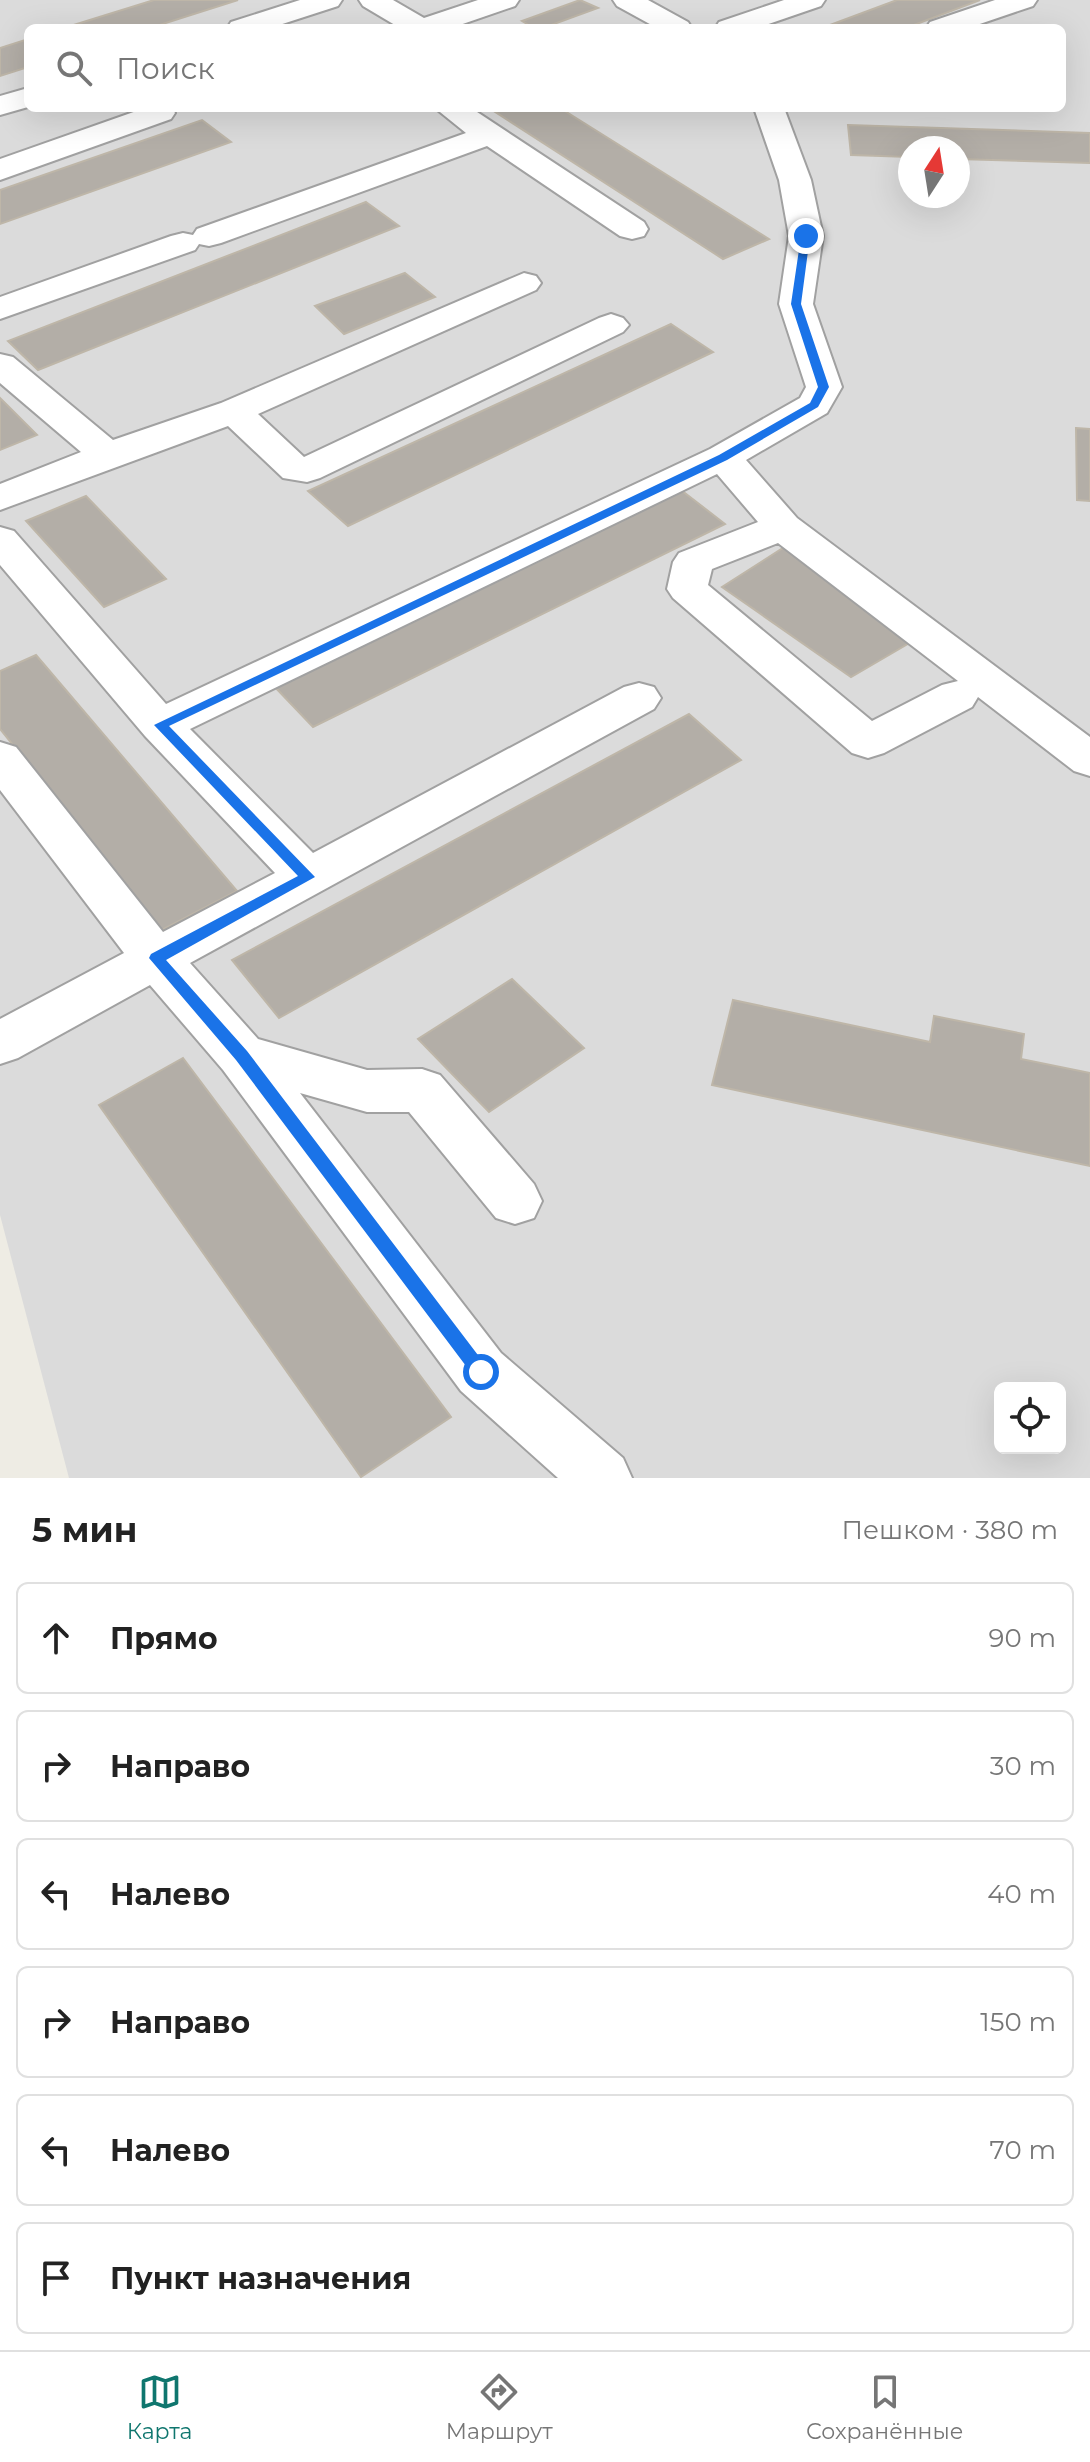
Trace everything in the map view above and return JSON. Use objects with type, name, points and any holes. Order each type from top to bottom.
[{"type":"lane","points":[[253,24],[328,0]]},
{"type":"lane","points":[[373,0],[415,24]]},
{"type":"lane","points":[[434,24],[505,0]]},
{"type":"lane","points":[[627,0],[671,24]]},
{"type":"lane","points":[[741,24],[811,0]]},
{"type":"lane","points":[[952,24],[1023,0]]},
{"type":"lane","points":[[0,106],[24,98]]},
{"type":"lane","points":[[456,112],[632,229]]},
{"type":"lane","points":[[160,725],[723,457],[814,405],[824,387],[796,304],[806,236],[795,180],[770,112]]},
{"type":"lane","points":[[0,170],[160,113]]},
{"type":"lane","points":[[0,309],[489,135]]},
{"type":"lane","points":[[0,498],[107,455],[234,411],[524,283]]},
{"type":"lane","points":[[234,411],[296,470],[307,470],[611,325]]},
{"type":"lane","points":[[0,365],[107,455]]},
{"type":"lane","points":[[723,457],[783,527],[1090,760]]},
{"type":"lane","points":[[783,527],[693,562],[687,589],[868,742],[957,696]]},
{"type":"lane","points":[[0,540],[160,725],[308,877]]},
{"type":"lane","points":[[0,1043],[639,698]]},
{"type":"lane","points":[[0,758],[156,958],[241,1055],[481,1372],[602,1478]]},
{"type":"lane","points":[[241,1055],[367,1091],[422,1090],[515,1201]]},
{"type":"shaded area","points":[[0,0],[1090,0],[1090,1478],[69,1478],[0,1215]]},
{"type":"building","points":[[154,0],[238,0],[163,24],[77,24]]},
{"type":"building","points":[[580,0],[598,8],[554,24],[527,24],[522,21]]},
{"type":"building","points":[[897,0],[980,0],[917,24],[833,24]]},
{"type":"building","points":[[24,40],[24,68],[0,76],[0,48]]},
{"type":"building","points":[[495,112],[566,112],[769,239],[723,259]]},
{"type":"building","points":[[202,120],[231,142],[0,224],[0,190]]},
{"type":"building","points":[[848,125],[1090,133],[1090,163],[970,159],[970,136],[898,136],[898,157],[851,155]]},
{"type":"building","points":[[366,202],[399,226],[38,370],[8,341]]},
{"type":"building","points":[[405,273],[435,297],[344,334],[315,306]]},
{"type":"building","points":[[671,324],[713,352],[348,526],[308,491]]},
{"type":"building","points":[[0,398],[37,435],[0,450]]},
{"type":"building","points":[[1076,428],[1090,429],[1090,501],[1077,500]]},
{"type":"building","points":[[681,490],[725,524],[313,727],[272,684]]},
{"type":"building","points":[[86,496],[166,579],[104,607],[26,521]]},
{"type":"building","points":[[786,546],[918,638],[851,677],[722,587]]},
{"type":"building","points":[[36,655],[237,891],[162,930],[0,729],[0,671]]},
{"type":"building","points":[[689,714],[741,760],[279,1018],[232,960]]},
{"type":"building","points":[[512,979],[584,1048],[489,1112],[418,1039]]},
{"type":"building","points":[[733,1000],[930,1042],[934,1016],[1024,1034],[1021,1059],[1090,1073],[1090,1166],[712,1085]]},
{"type":"building","points":[[183,1058],[451,1417],[361,1477],[99,1105]]},
{"type":"route","points":[[481,1372],[241,1055],[156,958],[308,877],[160,725],[723,457],[814,405],[824,387],[796,304],[806,236]]}]
